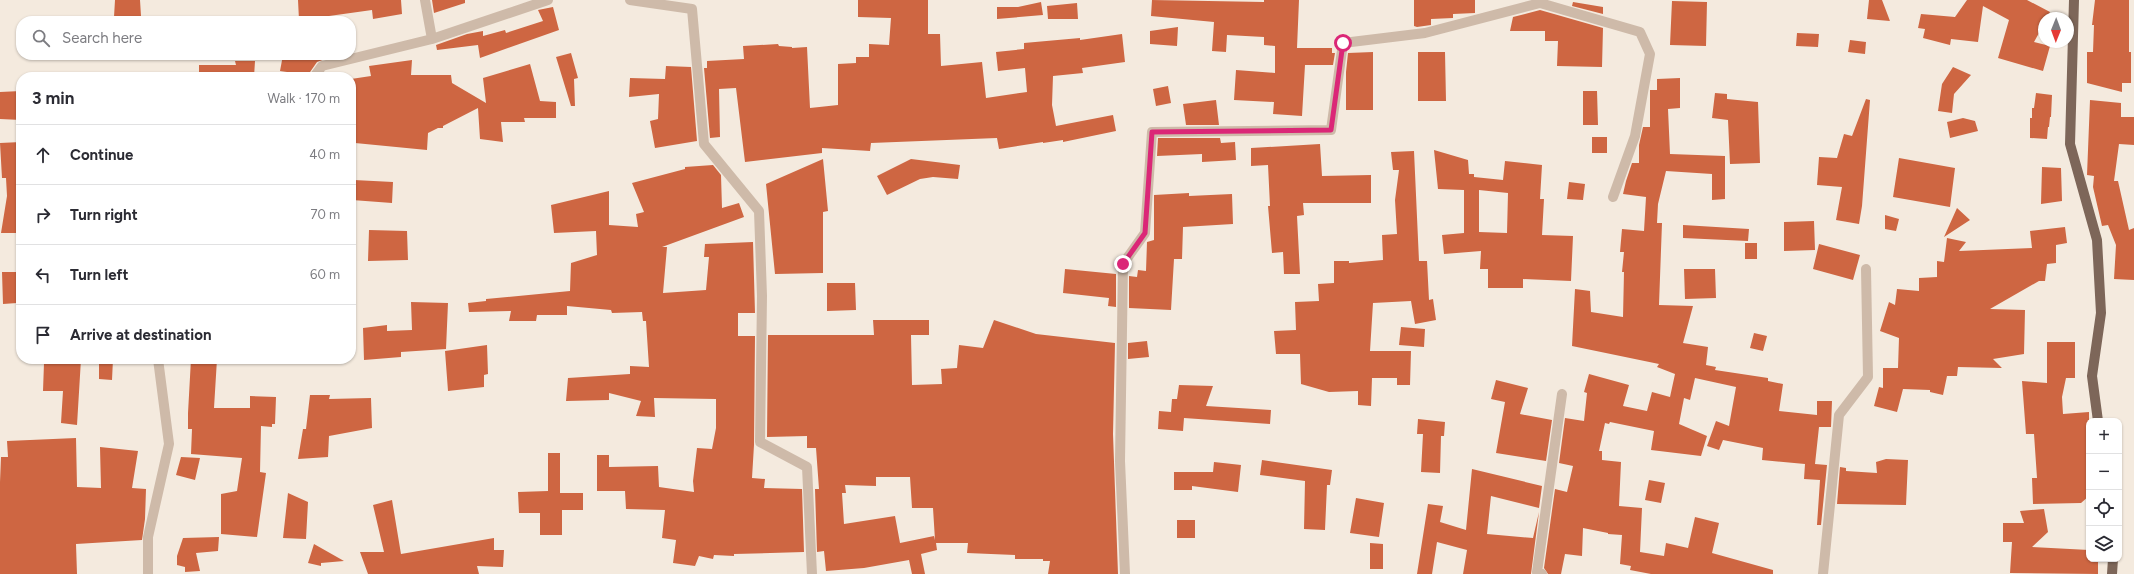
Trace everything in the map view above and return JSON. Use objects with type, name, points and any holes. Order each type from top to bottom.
[{"type":"main road","points":[[2074,0],[2070,144],[2097,240],[2101,312],[2092,376],[2098,418]]},
{"type":"main road","points":[[2112,574],[2113,562]]},
{"type":"street","points":[[425,0],[432,39]]},
{"type":"street","points":[[356,58],[432,39],[548,0]]},
{"type":"street","points":[[630,0],[692,9],[704,144],[759,211],[762,296],[760,442],[807,467],[812,574]]},
{"type":"street","points":[[1125,574],[1120,461],[1123,264],[1145,233],[1152,132],[1331,130],[1343,43],[1425,34],[1540,1],[1640,32],[1650,54],[1635,136],[1612,197]]},
{"type":"street","points":[[318,72],[322,66],[346,60]]},
{"type":"street","points":[[1823,574],[1839,415],[1868,378],[1866,269]]},
{"type":"street","points":[[148,574],[148,537],[169,444],[159,364]]},
{"type":"street","points":[[1542,574],[1537,572],[1562,394]]},
{"type":"building","points":[[115,0],[140,0],[141,16],[114,16]]},
{"type":"building","points":[[298,0],[401,0],[402,14],[373,19],[372,10],[329,16],[299,16]]},
{"type":"building","points":[[432,0],[465,0],[465,3],[434,13]]},
{"type":"building","points":[[858,0],[928,0],[928,34],[940,34],[941,66],[982,62],[986,98],[1027,92],[1025,68],[998,71],[996,52],[1024,49],[1024,43],[1080,38],[1080,40],[1122,34],[1125,62],[1082,68],[1083,73],[1053,76],[1052,105],[1056,126],[1113,115],[1116,131],[1063,142],[1063,140],[1043,142],[999,149],[997,138],[871,143],[870,151],[822,148],[822,153],[745,162],[736,88],[719,89],[720,137],[710,138],[704,68],[707,68],[707,61],[744,59],[743,46],[778,44],[779,46],[792,48],[807,47],[810,108],[838,105],[838,64],[856,63],[856,57],[869,57],[869,44],[889,45],[891,18],[858,17]]},
{"type":"building","points":[[1152,0],[1264,2],[1264,0],[1299,0],[1297,48],[1332,48],[1332,53],[1335,53],[1333,65],[1305,65],[1302,116],[1273,114],[1274,102],[1234,100],[1236,70],[1275,73],[1275,46],[1264,45],[1264,37],[1227,35],[1226,52],[1212,51],[1214,22],[1151,16]]},
{"type":"building","points":[[1414,0],[1475,0],[1475,13],[1453,14],[1453,18],[1431,19],[1431,25],[1417,27],[1414,26]]},
{"type":"building","points":[[1869,0],[1882,0],[1890,21],[1867,19]]},
{"type":"building","points":[[1967,0],[2027,0],[2050,12],[2038,12],[2038,35],[2034,42],[2038,43],[2038,48],[2049,48],[2043,71],[1998,58],[2009,20],[1983,6],[1978,42],[1951,39],[1950,45],[1923,38],[1925,29],[1918,28],[1921,14],[1955,17]]},
{"type":"building","points":[[2095,0],[2129,0],[2129,52],[2131,52],[2131,83],[2122,83],[2122,92],[2087,83],[2087,52],[2093,52],[2094,25],[2092,25]]},
{"type":"building","points":[[1672,1],[1707,2],[1706,46],[1670,45]]},
{"type":"building","points":[[1041,2],[1043,15],[997,19],[997,7],[1018,7]]},
{"type":"building","points":[[1573,2],[1603,7],[1603,14],[1572,6]]},
{"type":"building","points":[[1077,3],[1078,19],[1048,19],[1047,6]]},
{"type":"building","points":[[553,7],[559,30],[480,58],[478,45],[437,50],[436,45],[467,34],[483,31],[483,36],[505,30],[506,33],[543,21],[538,10]]},
{"type":"building","points":[[1540,10],[1603,28],[1602,67],[1557,66],[1558,41],[1545,41],[1545,31],[1510,31],[1513,17]]},
{"type":"building","points":[[1178,27],[1177,46],[1150,44],[1150,31]]},
{"type":"building","points":[[1797,33],[1819,34],[1818,47],[1796,46]]},
{"type":"building","points":[[1850,40],[1866,42],[1865,54],[1848,52]]},
{"type":"building","points":[[1373,52],[1373,110],[1346,110],[1346,72],[1348,53]]},
{"type":"building","points":[[1418,52],[1445,52],[1446,101],[1418,101]]},
{"type":"building","points":[[571,53],[578,78],[574,79],[575,106],[571,106],[556,57]]},
{"type":"building","points":[[282,60],[322,60],[317,62],[310,72],[280,71]]},
{"type":"building","points":[[412,60],[411,75],[451,75],[452,83],[486,103],[483,78],[530,64],[540,101],[556,102],[556,118],[524,118],[525,122],[501,122],[503,142],[480,139],[478,108],[443,126],[443,128],[438,128],[428,133],[427,150],[356,143],[356,78],[371,76],[369,66]]},
{"type":"building","points":[[235,61],[255,61],[254,72],[199,72],[199,65],[236,65]]},
{"type":"building","points":[[666,66],[691,67],[697,141],[655,148],[650,121],[658,119],[659,94],[629,97],[630,78],[665,79]]},
{"type":"building","points":[[1953,67],[1971,75],[1954,94],[1952,113],[1938,111],[1942,84]]},
{"type":"building","points":[[1680,78],[1680,108],[1668,109],[1670,154],[1725,156],[1725,199],[1712,200],[1712,174],[1666,171],[1658,204],[1657,223],[1662,223],[1659,305],[1693,306],[1683,343],[1708,347],[1706,365],[1716,367],[1715,370],[1768,378],[1768,381],[1783,384],[1779,411],[1817,415],[1817,401],[1832,401],[1831,427],[1819,427],[1815,464],[1827,465],[1821,525],[1817,525],[1820,480],[1804,479],[1805,464],[1762,460],[1763,448],[1723,440],[1719,450],[1707,446],[1716,421],[1729,426],[1736,387],[1695,378],[1690,400],[1684,398],[1679,424],[1707,436],[1701,456],[1651,450],[1654,431],[1610,422],[1609,424],[1605,423],[1599,451],[1602,451],[1602,460],[1621,462],[1619,506],[1642,508],[1640,552],[1664,556],[1666,543],[1688,548],[1695,517],[1719,523],[1712,553],[1773,570],[1773,574],[1651,574],[1630,570],[1631,566],[1620,564],[1622,535],[1608,534],[1583,528],[1582,556],[1565,554],[1561,574],[1548,574],[1544,568],[1555,489],[1567,492],[1573,466],[1559,463],[1565,418],[1584,421],[1587,393],[1584,392],[1589,374],[1629,385],[1623,406],[1647,411],[1652,392],[1670,397],[1675,374],[1657,367],[1659,364],[1572,346],[1575,289],[1590,291],[1591,312],[1623,317],[1624,272],[1622,272],[1624,252],[1620,252],[1622,229],[1644,231],[1646,197],[1623,194],[1626,181],[1632,163],[1639,163],[1639,145],[1643,127],[1650,127],[1650,90],[1657,90],[1657,79]]},
{"type":"building","points":[[1168,86],[1171,103],[1156,106],[1153,89]]},
{"type":"building","points":[[16,91],[16,120],[0,119],[0,92]]},
{"type":"building","points":[[1583,91],[1597,91],[1598,125],[1583,125]]},
{"type":"building","points":[[1715,93],[1727,94],[1727,99],[1758,102],[1760,163],[1730,164],[1728,120],[1712,118]]},
{"type":"building","points":[[2036,93],[2052,95],[2051,117],[2047,139],[2030,138],[2030,118],[2032,118],[2032,108],[2034,108]]},
{"type":"building","points":[[1866,99],[1870,100],[1862,206],[1859,224],[1836,220],[1842,187],[1817,185],[1819,157],[1837,158],[1844,134],[1852,136]]},
{"type":"building","points":[[1216,100],[1219,125],[1186,125],[1183,104]]},
{"type":"building","points":[[2090,100],[2121,103],[2121,117],[2134,117],[2134,145],[2119,144],[2114,181],[2118,181],[2129,230],[2134,228],[2134,280],[2114,279],[2116,245],[2108,225],[2102,226],[2093,187],[2094,176],[2087,175]]},
{"type":"building","points":[[1963,118],[1975,121],[1978,131],[1950,138],[1947,122]]},
{"type":"building","points":[[1592,137],[1607,137],[1607,153],[1592,153]]},
{"type":"building","points":[[1158,138],[1220,138],[1221,143],[1235,142],[1236,160],[1202,162],[1202,154],[1157,156]]},
{"type":"building","points":[[16,142],[16,233],[1,233],[7,196],[6,178],[2,178],[0,143]]},
{"type":"building","points":[[1320,144],[1322,176],[1371,175],[1371,203],[1303,203],[1304,215],[1297,216],[1300,274],[1284,274],[1283,252],[1272,253],[1268,206],[1270,206],[1268,165],[1251,166],[1251,148]]},
{"type":"building","points":[[1434,150],[1468,160],[1469,174],[1474,174],[1474,177],[1503,180],[1505,161],[1542,165],[1540,199],[1544,199],[1542,235],[1573,236],[1571,281],[1523,279],[1523,288],[1488,288],[1488,269],[1480,269],[1481,251],[1444,254],[1442,235],[1464,233],[1464,190],[1438,189]],"holes":[[[1479,190],[1508,193],[1507,233],[1479,232]]]},
{"type":"building","points":[[1414,151],[1419,261],[1427,261],[1429,300],[1433,299],[1436,320],[1415,324],[1411,301],[1373,303],[1370,351],[1411,351],[1410,385],[1397,385],[1397,378],[1372,378],[1371,406],[1358,405],[1358,391],[1329,392],[1301,384],[1300,354],[1276,354],[1274,331],[1296,330],[1295,302],[1319,301],[1318,284],[1334,283],[1334,261],[1349,261],[1349,263],[1383,260],[1382,235],[1397,234],[1395,200],[1399,170],[1393,170],[1391,152]]},
{"type":"building","points":[[1899,158],[1955,168],[1950,207],[1893,197]]},
{"type":"building","points":[[823,159],[828,211],[823,212],[823,273],[775,274],[766,184]]},
{"type":"building","points":[[911,159],[960,165],[958,179],[933,177],[920,179],[887,195],[877,176]]},
{"type":"building","points":[[713,165],[721,175],[722,208],[739,203],[744,217],[662,247],[667,247],[663,293],[706,290],[709,257],[704,257],[705,244],[753,242],[755,313],[738,313],[738,336],[755,336],[754,445],[752,478],[765,479],[764,488],[802,489],[804,552],[734,554],[734,556],[714,555],[713,559],[699,556],[695,566],[673,563],[676,540],[662,538],[665,510],[626,509],[625,491],[597,491],[597,455],[609,455],[609,467],[658,466],[659,487],[694,492],[693,481],[697,448],[712,449],[716,428],[716,399],[654,398],[655,417],[636,416],[641,401],[609,393],[609,400],[566,401],[568,378],[630,374],[630,366],[649,367],[646,321],[643,321],[642,312],[612,313],[611,310],[567,306],[567,315],[537,315],[536,321],[509,321],[511,311],[469,312],[468,303],[486,301],[486,299],[570,291],[571,263],[597,255],[596,231],[554,233],[551,205],[609,191],[609,225],[638,227],[636,214],[644,212],[632,183],[685,169],[685,167]]},
{"type":"building","points":[[2042,167],[2061,168],[2062,201],[2041,204]]},
{"type":"building","points":[[356,180],[393,182],[392,203],[356,200]]},
{"type":"building","points":[[1569,182],[1585,184],[1583,200],[1567,199]]},
{"type":"building","points":[[1189,193],[1189,196],[1232,194],[1233,224],[1183,227],[1182,259],[1174,259],[1171,310],[1129,308],[1129,276],[1137,277],[1138,270],[1146,271],[1147,242],[1154,240],[1154,195]]},
{"type":"building","points":[[1957,208],[1970,220],[1944,237]]},
{"type":"building","points":[[1885,215],[1899,219],[1896,231],[1885,229]]},
{"type":"building","points":[[1814,221],[1815,250],[1784,251],[1784,222]]},
{"type":"building","points":[[1683,225],[1749,229],[1748,241],[1683,238]]},
{"type":"building","points":[[2065,227],[2067,243],[2056,245],[2056,263],[2047,264],[2045,281],[2039,281],[1990,309],[2025,310],[2024,354],[1993,359],[2002,368],[1958,367],[1957,376],[1947,376],[1943,395],[1930,392],[1930,390],[1903,389],[1897,412],[1874,406],[1879,387],[1883,388],[1883,368],[1898,368],[1899,338],[1880,331],[1889,302],[1895,305],[1897,289],[1919,291],[1919,278],[1937,277],[1937,261],[1944,262],[1947,238],[1966,242],[1959,251],[2032,248],[2030,231]]},
{"type":"building","points":[[369,230],[407,231],[408,260],[368,261]]},
{"type":"building","points":[[1745,243],[1757,243],[1757,259],[1745,259]]},
{"type":"building","points":[[1819,244],[1860,255],[1853,280],[1813,269]]},
{"type":"building","points":[[1065,269],[1116,274],[1116,307],[1108,306],[1109,298],[1063,293]]},
{"type":"building","points":[[1684,269],[1715,269],[1716,298],[1685,299]]},
{"type":"building","points":[[2,272],[16,272],[16,303],[3,304]]},
{"type":"building","points":[[827,283],[855,283],[856,310],[827,311]]},
{"type":"building","points":[[411,302],[448,303],[446,349],[401,352],[401,357],[364,360],[363,328],[387,325],[387,331],[412,330]]},
{"type":"building","points":[[873,320],[929,320],[929,335],[911,335],[912,385],[942,384],[941,369],[957,368],[959,345],[983,348],[994,320],[1036,334],[1115,343],[1113,434],[1118,574],[1048,574],[1050,561],[1043,561],[1043,559],[1015,559],[1015,555],[967,553],[968,543],[936,543],[937,550],[921,554],[925,574],[912,574],[909,560],[864,568],[826,571],[824,551],[817,552],[815,489],[819,489],[816,448],[807,448],[807,436],[767,437],[768,335],[874,335]],"holes":[[[876,477],[910,477],[912,508],[933,508],[935,540],[934,536],[900,543],[895,516],[844,524],[842,493],[846,493],[845,485],[876,486]]]},
{"type":"building","points":[[1401,327],[1425,329],[1424,347],[1399,345]]},
{"type":"building","points":[[1754,333],[1767,336],[1763,351],[1750,348]]},
{"type":"building","points":[[1147,341],[1149,357],[1128,359],[1128,343]]},
{"type":"building","points":[[2047,342],[2075,342],[2075,378],[2066,378],[2062,397],[2063,414],[2089,412],[2089,418],[2086,418],[2086,499],[2081,503],[2033,504],[2032,478],[2037,478],[2034,434],[2026,434],[2022,381],[2047,383]]},
{"type":"building","points":[[487,345],[488,374],[484,375],[484,387],[448,391],[445,351]]},
{"type":"building","points":[[44,364],[81,364],[77,425],[61,423],[63,391],[43,391]]},
{"type":"building","points":[[99,364],[113,364],[112,380],[99,379]]},
{"type":"building","points":[[191,364],[217,364],[214,408],[250,408],[250,396],[276,397],[275,424],[272,424],[272,427],[261,426],[260,472],[266,473],[257,537],[221,534],[221,494],[237,491],[242,458],[191,454],[192,429],[188,429]]},
{"type":"building","points":[[1496,380],[1528,388],[1520,414],[1552,420],[1546,461],[1496,453],[1505,402],[1491,399]]},
{"type":"building","points":[[1179,385],[1213,386],[1206,406],[1271,410],[1270,424],[1184,418],[1183,431],[1158,429],[1159,411],[1171,412],[1172,399],[1177,399]]},
{"type":"building","points":[[310,395],[330,395],[329,399],[371,398],[372,428],[329,436],[328,457],[298,459],[303,429],[306,429]]},
{"type":"building","points":[[1418,419],[1445,422],[1444,436],[1441,436],[1440,473],[1421,472],[1423,434],[1417,434]]},
{"type":"building","points":[[76,438],[77,487],[101,488],[100,447],[138,451],[132,488],[146,489],[145,519],[142,540],[76,544],[77,574],[0,574],[1,457],[8,457],[7,441]]},
{"type":"building","points":[[548,453],[560,453],[560,493],[583,493],[583,510],[562,510],[562,535],[540,535],[540,513],[519,513],[518,492],[548,491]]},
{"type":"building","points":[[181,457],[200,458],[195,480],[176,475]]},
{"type":"building","points":[[1886,459],[1908,460],[1906,505],[1837,504],[1840,467],[1846,468],[1846,471],[1877,473],[1876,462]]},
{"type":"building","points":[[1262,460],[1332,470],[1330,485],[1327,485],[1325,530],[1304,529],[1305,481],[1260,475]]},
{"type":"building","points":[[1214,462],[1241,465],[1238,492],[1192,486],[1192,490],[1174,490],[1174,472],[1213,472]]},
{"type":"building","points":[[1472,469],[1542,486],[1539,508],[1491,496],[1487,534],[1533,538],[1539,512],[1531,574],[1463,574],[1467,550],[1437,542],[1432,574],[1417,574],[1428,504],[1443,506],[1440,522],[1466,530]]},
{"type":"building","points":[[1649,480],[1665,483],[1661,503],[1645,500]]},
{"type":"building","points":[[288,493],[308,502],[306,539],[283,538]]},
{"type":"building","points":[[1356,498],[1384,503],[1379,537],[1350,533]]},
{"type":"building","points":[[392,500],[401,554],[494,538],[494,550],[504,550],[503,567],[477,566],[479,574],[368,574],[360,552],[384,552],[373,505]]},
{"type":"building","points":[[2044,509],[2048,532],[2032,547],[2086,550],[2086,562],[2098,562],[2098,574],[2010,573],[2012,542],[2003,542],[2003,523],[2024,523],[2020,511]]},
{"type":"building","points":[[1177,520],[1195,520],[1195,538],[1177,538]]},
{"type":"building","points":[[219,537],[218,551],[196,553],[200,571],[185,572],[185,567],[177,565],[177,556],[183,538]]},
{"type":"building","points":[[1370,543],[1383,544],[1383,569],[1370,569]]},
{"type":"building","points":[[314,544],[344,561],[321,563],[321,566],[308,563]]},
{"type":"route","points":[[1123,264],[1145,233],[1152,132],[1331,130],[1343,43]]}]
